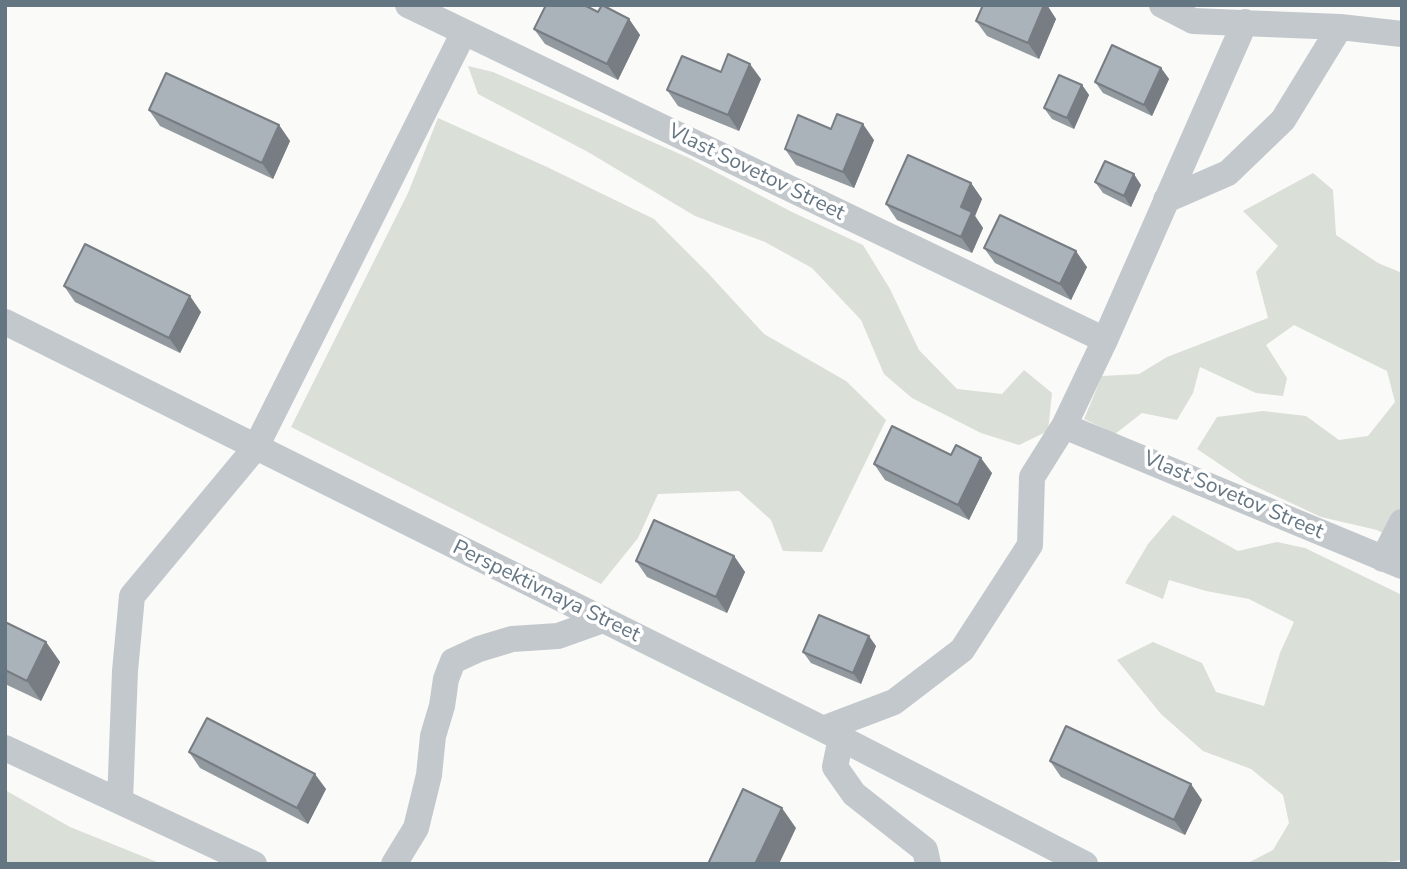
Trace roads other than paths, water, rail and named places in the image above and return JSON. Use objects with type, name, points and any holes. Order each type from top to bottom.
[{"type":"street","name":"Vlast Sovetov Street","points":[[408,5],[1105,340]]},
{"type":"street","points":[[1163,5],[1193,20],[1340,27],[1402,34]]},
{"type":"street","points":[[928,864],[925,850],[854,794],[835,767],[832,733],[894,702],[962,650],[1030,545],[1032,477],[1064,426],[1105,340],[1245,22]]},
{"type":"street","points":[[1166,200],[1228,173],[1283,120],[1340,27]]},
{"type":"street","points":[[120,801],[125,671],[132,596],[256,447],[464,32]]},
{"type":"street","name":"Perspektivnaya Street","points":[[5,322],[832,733],[1085,864]]},
{"type":"street","name":"Vlast Sovetov Street","points":[[1064,426],[1393,563]]},
{"type":"street","points":[[1393,563],[1402,522]]},
{"type":"street","points":[[394,864],[416,828],[429,775],[433,736],[442,706],[446,679],[453,661],[479,649],[512,639],[558,636],[603,620]]},
{"type":"street","points":[[5,748],[254,864]]}]
